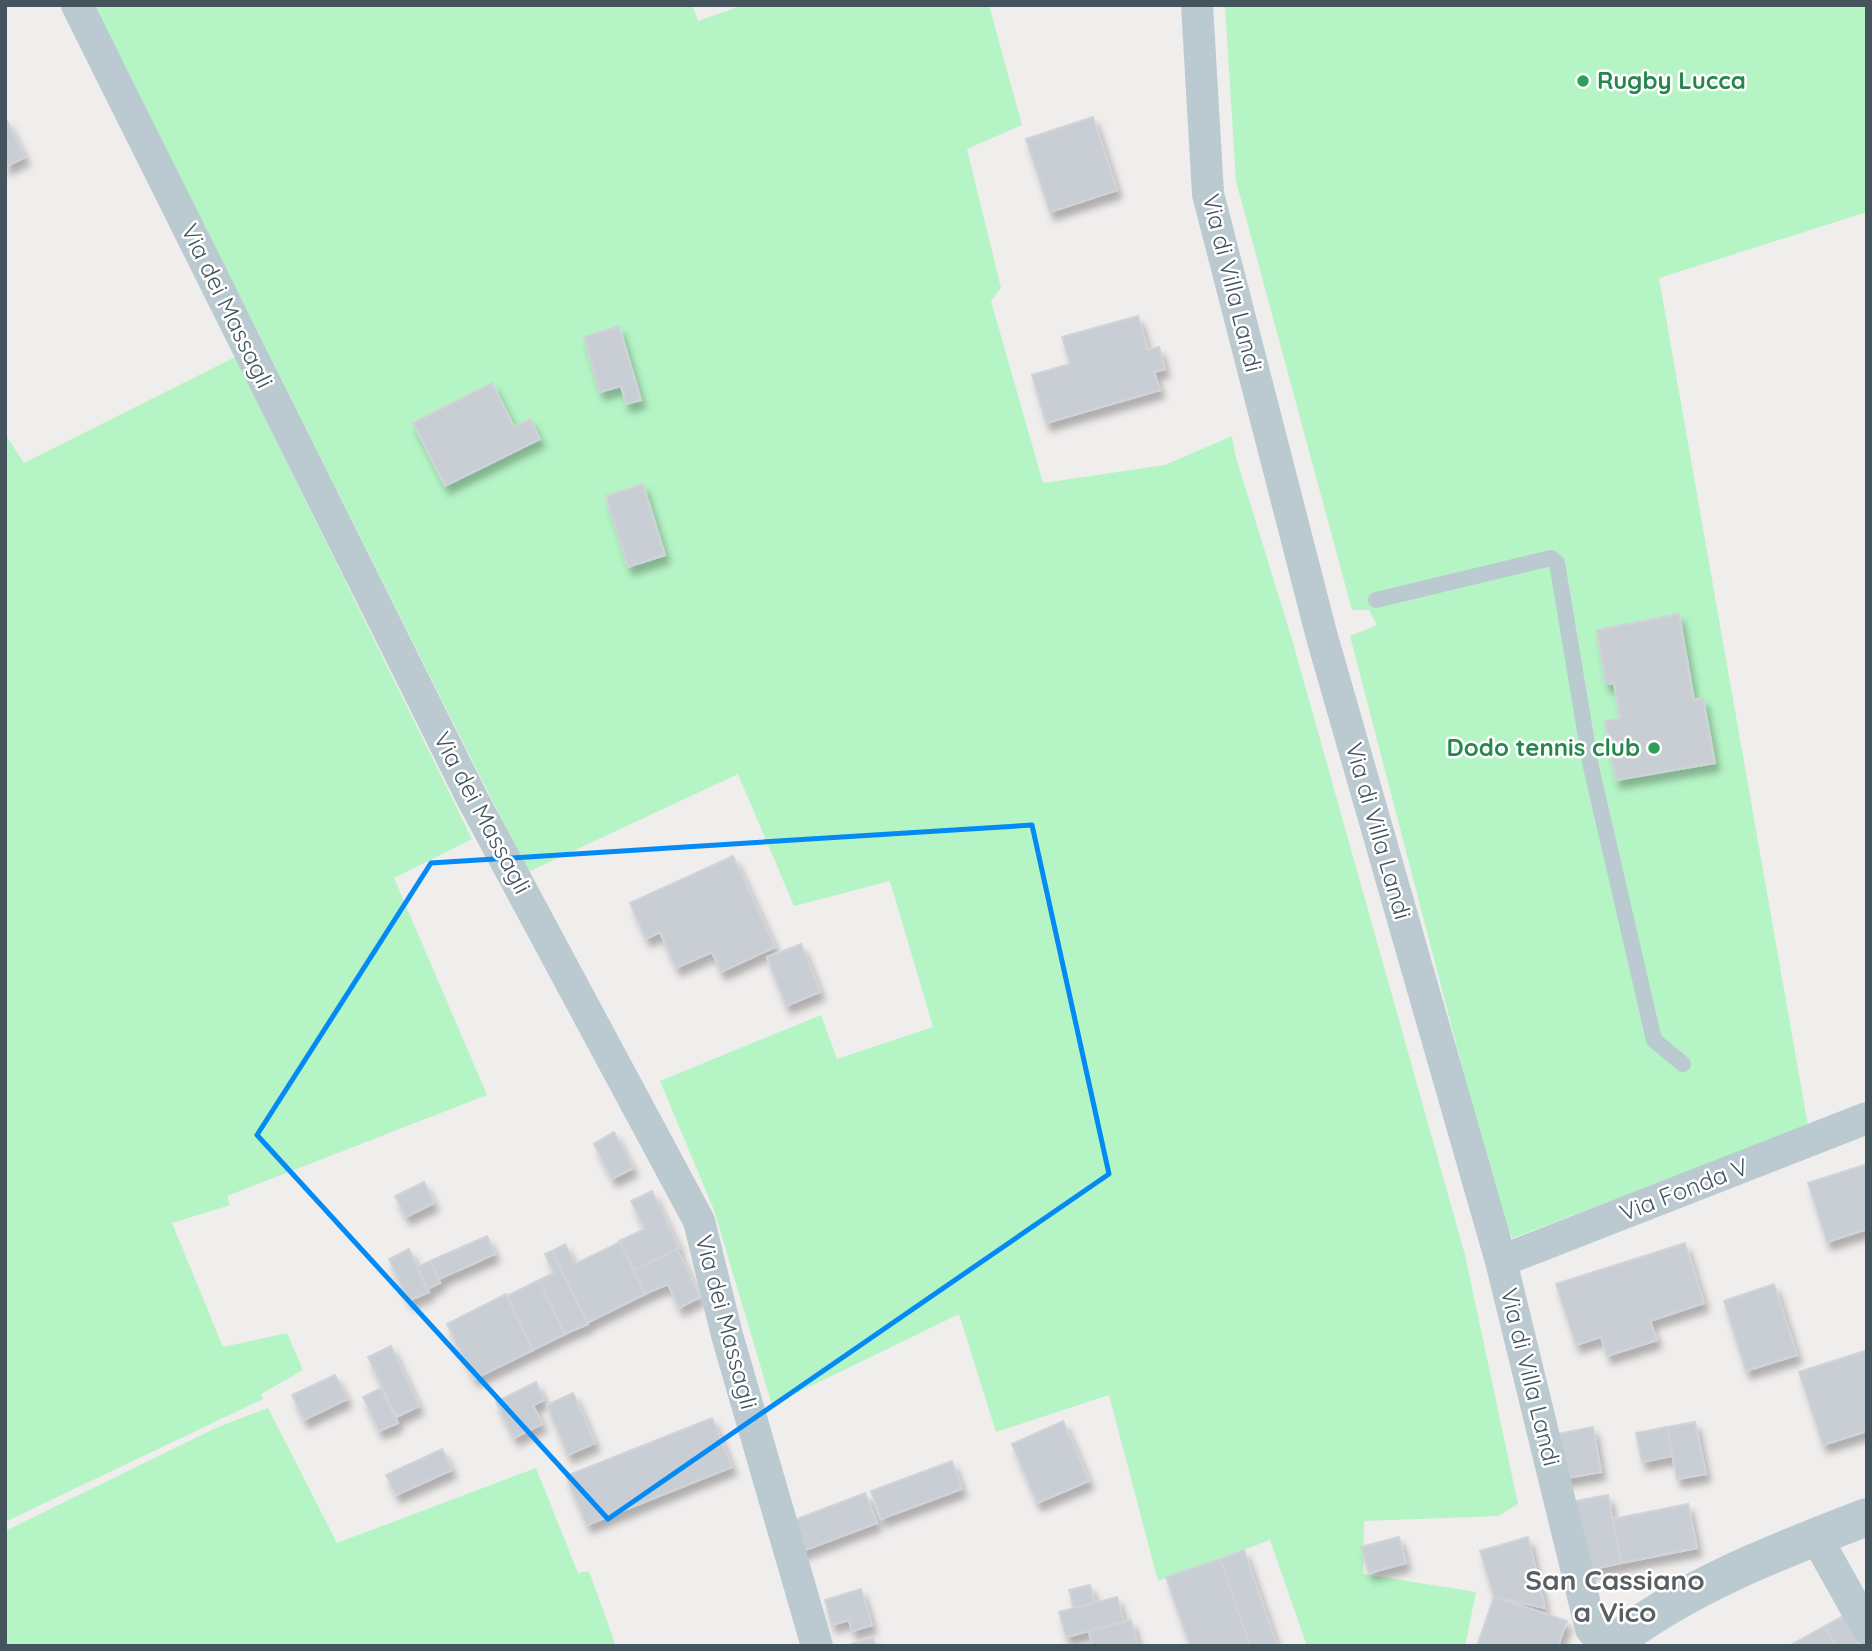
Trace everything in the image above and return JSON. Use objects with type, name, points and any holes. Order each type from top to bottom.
[{"type":"street","name":"Via dei Massagli","points":[[77,5],[473,800],[699,1221],[727,1335],[817,1646]]},
{"type":"street","name":"Via di Villa Landi","points":[[1197,5],[1208,194],[1322,638],[1501,1261],[1591,1629],[1607,1646]]},
{"type":"street","name":"Via Fonda V","points":[[1501,1261],[1867,1118]]},
{"type":"street","points":[[1607,1646],[1645,1618],[1701,1586],[1867,1517]]},
{"type":"street","points":[[1816,1537],[1867,1628]]},
{"type":"lane","points":[[1376,600],[1551,558],[1557,563],[1591,767],[1654,1040],[1683,1065]]},
{"type":"highlighted area","points":[[1032,825],[1109,1174],[608,1519],[257,1135],[431,863]]},
{"type":"green space","points":[[94,5],[692,5],[698,21],[743,5],[989,5],[1022,125],[967,149],[1001,288],[991,301],[1043,483],[1165,465],[1232,436],[1235,454],[1293,643],[1465,1255],[1518,1504],[1498,1516],[1364,1521],[1363,1574],[1476,1592],[1465,1646],[1307,1646],[1270,1540],[1158,1581],[1109,1395],[996,1432],[959,1314],[772,1405],[714,1210],[660,1081],[821,1015],[837,1059],[933,1027],[890,881],[794,906],[738,774],[528,872]]},
{"type":"green space","points":[[1225,5],[1867,5],[1867,212],[1659,278],[1808,1126],[1513,1238],[1503,1224],[1350,636],[1377,625],[1369,610],[1352,610],[1236,181]]},
{"type":"green space","points":[[235,357],[472,839],[394,878],[487,1095],[227,1196],[230,1205],[172,1223],[223,1347],[287,1333],[303,1370],[261,1394],[263,1399],[5,1522],[5,434],[24,463]]},
{"type":"green space","points":[[268,1408],[337,1543],[536,1468],[578,1573],[589,1571],[616,1646],[5,1646],[5,1531],[216,1428]]},
{"type":"building","points":[[5,117],[25,157],[5,167]]},
{"type":"building","points":[[1093,117],[1117,190],[1050,212],[1026,139]]},
{"type":"building","points":[[1138,316],[1148,350],[1159,347],[1165,369],[1154,372],[1160,390],[1046,423],[1032,375],[1070,364],[1062,337]]},
{"type":"building","points":[[619,326],[641,400],[626,404],[621,386],[600,392],[584,337]]},
{"type":"building","points":[[492,383],[514,427],[530,419],[540,439],[445,486],[413,423]]},
{"type":"building","points":[[643,484],[665,555],[628,567],[606,496]]},
{"type":"building","points":[[1679,614],[1694,700],[1703,698],[1715,763],[1616,780],[1605,721],[1620,718],[1614,683],[1606,684],[1597,630]]},
{"type":"building","points":[[733,856],[775,947],[721,972],[712,952],[676,968],[660,932],[646,939],[630,903]]},
{"type":"building","points":[[801,944],[820,992],[786,1006],[767,957]]},
{"type":"building","points":[[614,1132],[633,1168],[612,1179],[594,1144]]},
{"type":"building","points":[[1867,1164],[1867,1229],[1827,1242],[1808,1183]]},
{"type":"building","points":[[424,1182],[434,1203],[406,1217],[395,1196]]},
{"type":"building","points":[[652,1191],[679,1248],[634,1270],[619,1241],[645,1229],[631,1201]]},
{"type":"building","points":[[487,1236],[495,1254],[439,1279],[430,1261]]},
{"type":"building","points":[[620,1242],[645,1294],[587,1323],[552,1251],[565,1244],[575,1264]]},
{"type":"building","points":[[1685,1243],[1704,1303],[1650,1321],[1657,1340],[1607,1356],[1601,1337],[1576,1345],[1556,1284]]},
{"type":"building","points":[[409,1249],[429,1292],[408,1301],[389,1259]]},
{"type":"building","points":[[677,1249],[700,1297],[679,1308],[668,1284],[645,1294],[634,1270]]},
{"type":"building","points":[[552,1251],[588,1324],[565,1334],[539,1280],[554,1273],[545,1254]]},
{"type":"building","points":[[430,1261],[440,1283],[427,1289],[417,1267]]},
{"type":"building","points":[[539,1280],[565,1334],[533,1350],[507,1296]]},
{"type":"building","points":[[1774,1284],[1797,1355],[1746,1371],[1724,1301]]},
{"type":"building","points":[[506,1294],[533,1350],[474,1379],[447,1324]]},
{"type":"building","points":[[391,1346],[419,1406],[397,1417],[368,1357]]},
{"type":"building","points":[[1867,1350],[1867,1431],[1823,1445],[1799,1372]]},
{"type":"building","points":[[335,1375],[347,1399],[304,1420],[292,1395]]},
{"type":"building","points":[[536,1382],[544,1400],[533,1405],[542,1424],[514,1438],[496,1402]]},
{"type":"building","points":[[381,1388],[398,1423],[379,1431],[363,1397]]},
{"type":"building","points":[[573,1393],[595,1443],[568,1455],[547,1405]]},
{"type":"building","points":[[712,1418],[732,1467],[587,1525],[566,1476]]},
{"type":"building","points":[[1063,1421],[1089,1481],[1037,1503],[1012,1444]]},
{"type":"building","points":[[1695,1422],[1706,1474],[1677,1479],[1667,1427]]},
{"type":"building","points":[[1593,1427],[1601,1472],[1555,1480],[1547,1436]]},
{"type":"building","points":[[1667,1427],[1672,1456],[1642,1462],[1636,1433]]},
{"type":"building","points":[[442,1449],[452,1470],[396,1495],[386,1475]]},
{"type":"building","points":[[952,1461],[962,1489],[881,1519],[871,1491]]},
{"type":"building","points":[[865,1493],[877,1523],[792,1555],[781,1525]]},
{"type":"building","points":[[1608,1495],[1621,1563],[1584,1571],[1570,1502]]},
{"type":"building","points":[[1688,1504],[1697,1548],[1621,1563],[1613,1519]]},
{"type":"building","points":[[1399,1537],[1406,1563],[1369,1573],[1361,1547]]},
{"type":"building","points":[[1528,1537],[1545,1608],[1494,1597],[1480,1551]]},
{"type":"building","points":[[1244,1550],[1277,1646],[1250,1646],[1220,1559]]},
{"type":"building","points":[[1220,1559],[1250,1646],[1190,1646],[1166,1577]]},
{"type":"building","points":[[1090,1585],[1095,1603],[1074,1608],[1069,1590]]},
{"type":"building","points":[[861,1589],[872,1625],[852,1631],[849,1620],[832,1625],[825,1600]]},
{"type":"building","points":[[1117,1597],[1124,1622],[1066,1637],[1059,1612]]},
{"type":"building","points":[[1494,1597],[1567,1621],[1558,1646],[1477,1646]]},
{"type":"building","points":[[1849,1613],[1863,1641],[1854,1646],[1836,1646],[1825,1626]]},
{"type":"building","points":[[1131,1620],[1138,1645],[1092,1646],[1089,1631]]},
{"type":"building","points":[[1825,1626],[1836,1646],[1789,1646]]},
{"type":"building","points":[[873,1638],[876,1646],[851,1646],[851,1644]]},
{"type":"place","name":"Rugby Lucca","points":[[1583,81]]},
{"type":"place","name":"Dodo tennis club","points":[[1654,748]]},
{"type":"district","name":"San Cassiano a Vico","points":[[1615,1596]]}]
